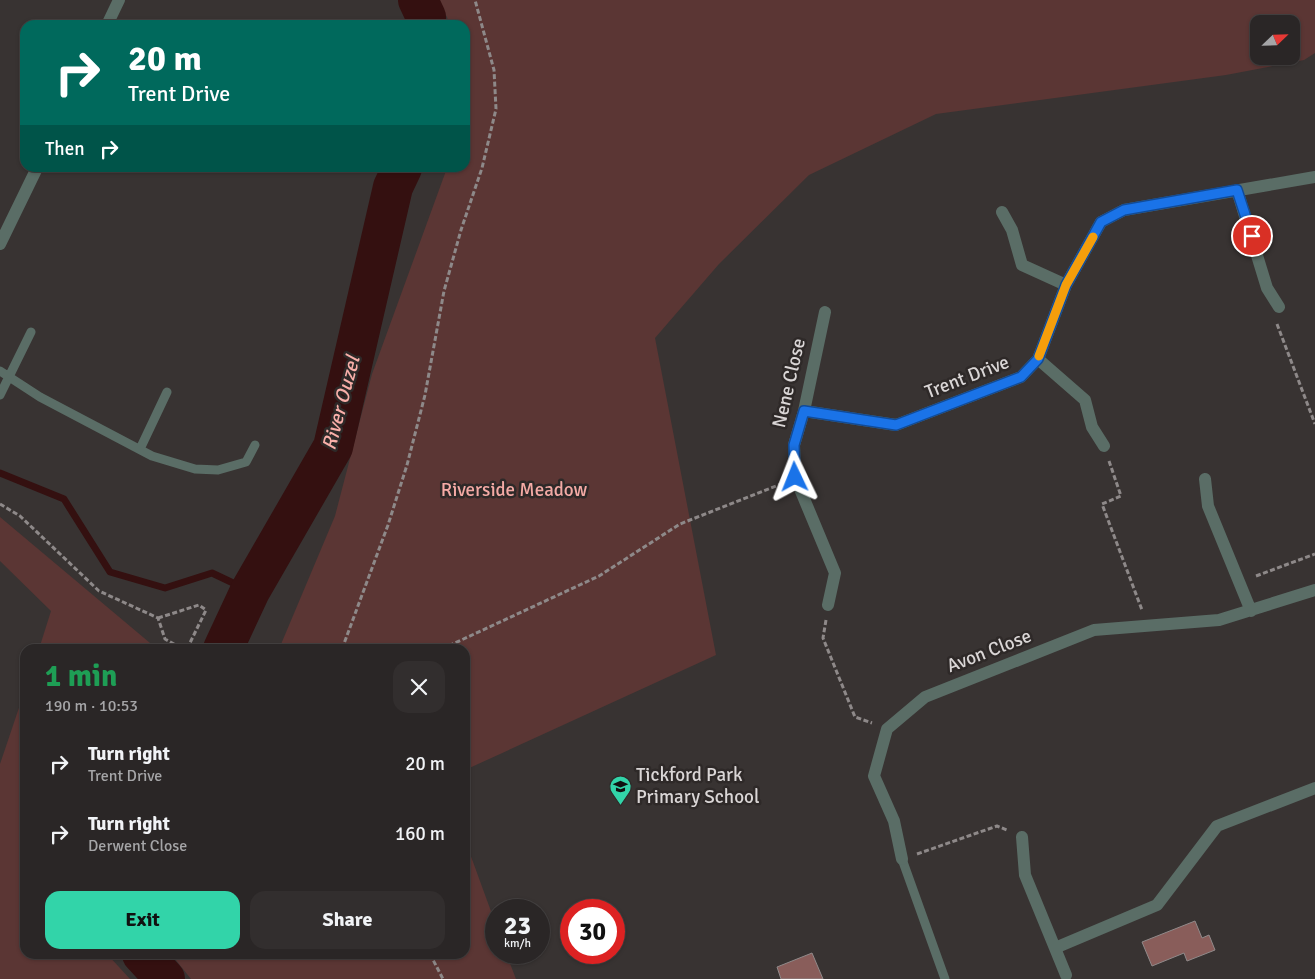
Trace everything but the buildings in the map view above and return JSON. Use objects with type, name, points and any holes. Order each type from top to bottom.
[{"type":"street","points":[[109,20],[119,0]]},
{"type":"street","points":[[0,244],[35,172]]},
{"type":"street","name":"Trent Drive","points":[[804,411],[896,425],[1021,377],[1038,359],[1066,285],[1101,222],[1124,210],[1315,176]]},
{"type":"street","points":[[1237,190],[1267,288],[1279,307]]},
{"type":"street","points":[[1002,212],[1012,230],[1022,265],[1066,285]]},
{"type":"street","name":"Nene Close","points":[[825,312],[804,411],[794,445],[795,477],[835,573],[828,605]]},
{"type":"street","points":[[1038,359],[1085,400],[1092,426],[1104,446]]},
{"type":"street","points":[[1205,479],[1208,506],[1251,611]]},
{"type":"street","name":"Avon Close","points":[[887,728],[925,697],[1094,630],[1219,620],[1315,590]]},
{"type":"street","points":[[887,728],[874,776],[894,821],[902,860]]},
{"type":"street","points":[[1056,948],[1157,905],[1217,826],[1315,788]]},
{"type":"street","points":[[1022,837],[1025,875],[1066,975]]},
{"type":"lane","points":[[0,395],[31,332]]},
{"type":"lane","points":[[0,371],[40,397],[152,456],[195,469],[218,470],[246,462],[255,444]]},
{"type":"lane","points":[[140,449],[167,392]]},
{"type":"lane","points":[[902,860],[945,979]]},
{"type":"path","points":[[344,644],[388,525],[407,466],[425,395],[444,291],[461,230],[482,168],[496,110],[494,70],[475,0]]},
{"type":"path","points":[[1279,307],[1275,320],[1315,424]]},
{"type":"path","points":[[1104,446],[1121,496],[1102,504],[1148,625]]},
{"type":"path","points":[[453,644],[599,576],[680,524],[795,477]]},
{"type":"path","points":[[0,504],[20,516],[99,591],[158,618],[199,605],[206,610],[189,644]]},
{"type":"path","points":[[1239,583],[1315,554]]},
{"type":"path","points":[[828,605],[823,638],[855,717],[887,728]]},
{"type":"path","points":[[158,618],[165,639],[174,644]]},
{"type":"path","points":[[902,860],[997,826],[1022,837]]},
{"type":"path","points":[[433,959],[443,979]]},
{"type":"green space","name":"Riverside Meadow","points":[[437,0],[1315,0],[1315,53],[1300,61],[1300,15],[1250,15],[1250,65],[1278,65],[1226,75],[936,114],[809,175],[719,264],[655,338],[716,655],[470,768],[470,644],[281,644],[335,516],[372,374],[446,172],[470,172],[470,20],[448,20]]},
{"type":"green space","points":[[0,517],[151,644],[41,644],[51,611],[0,561]]},
{"type":"green space","points":[[20,705],[20,959],[112,959],[130,979],[0,979],[0,764]]},
{"type":"green space","points":[[470,854],[487,899],[485,899],[485,964],[510,964],[516,979],[191,979],[175,959],[470,959]]},
{"type":"waterway","name":"River Ouzel","points":[[418,0],[426,20]]},
{"type":"waterway","name":"River Ouzel","points":[[225,644],[250,591],[333,447],[393,187],[400,172]]},
{"type":"waterway","points":[[0,473],[64,499],[110,572],[165,588],[212,573],[250,591]]},
{"type":"waterway","name":"River Ouzel","points":[[147,959],[165,979]]},
{"type":"slow traffic","points":[[1039,356],[1066,285],[1093,237]]},
{"type":"place","name":"Tickford Park Primary School","points":[[620,805]]},
{"type":"route","points":[[795,477],[794,445],[804,411],[896,425],[1021,377],[1038,359],[1066,285],[1101,222],[1124,210],[1237,190],[1252,236]]}]
